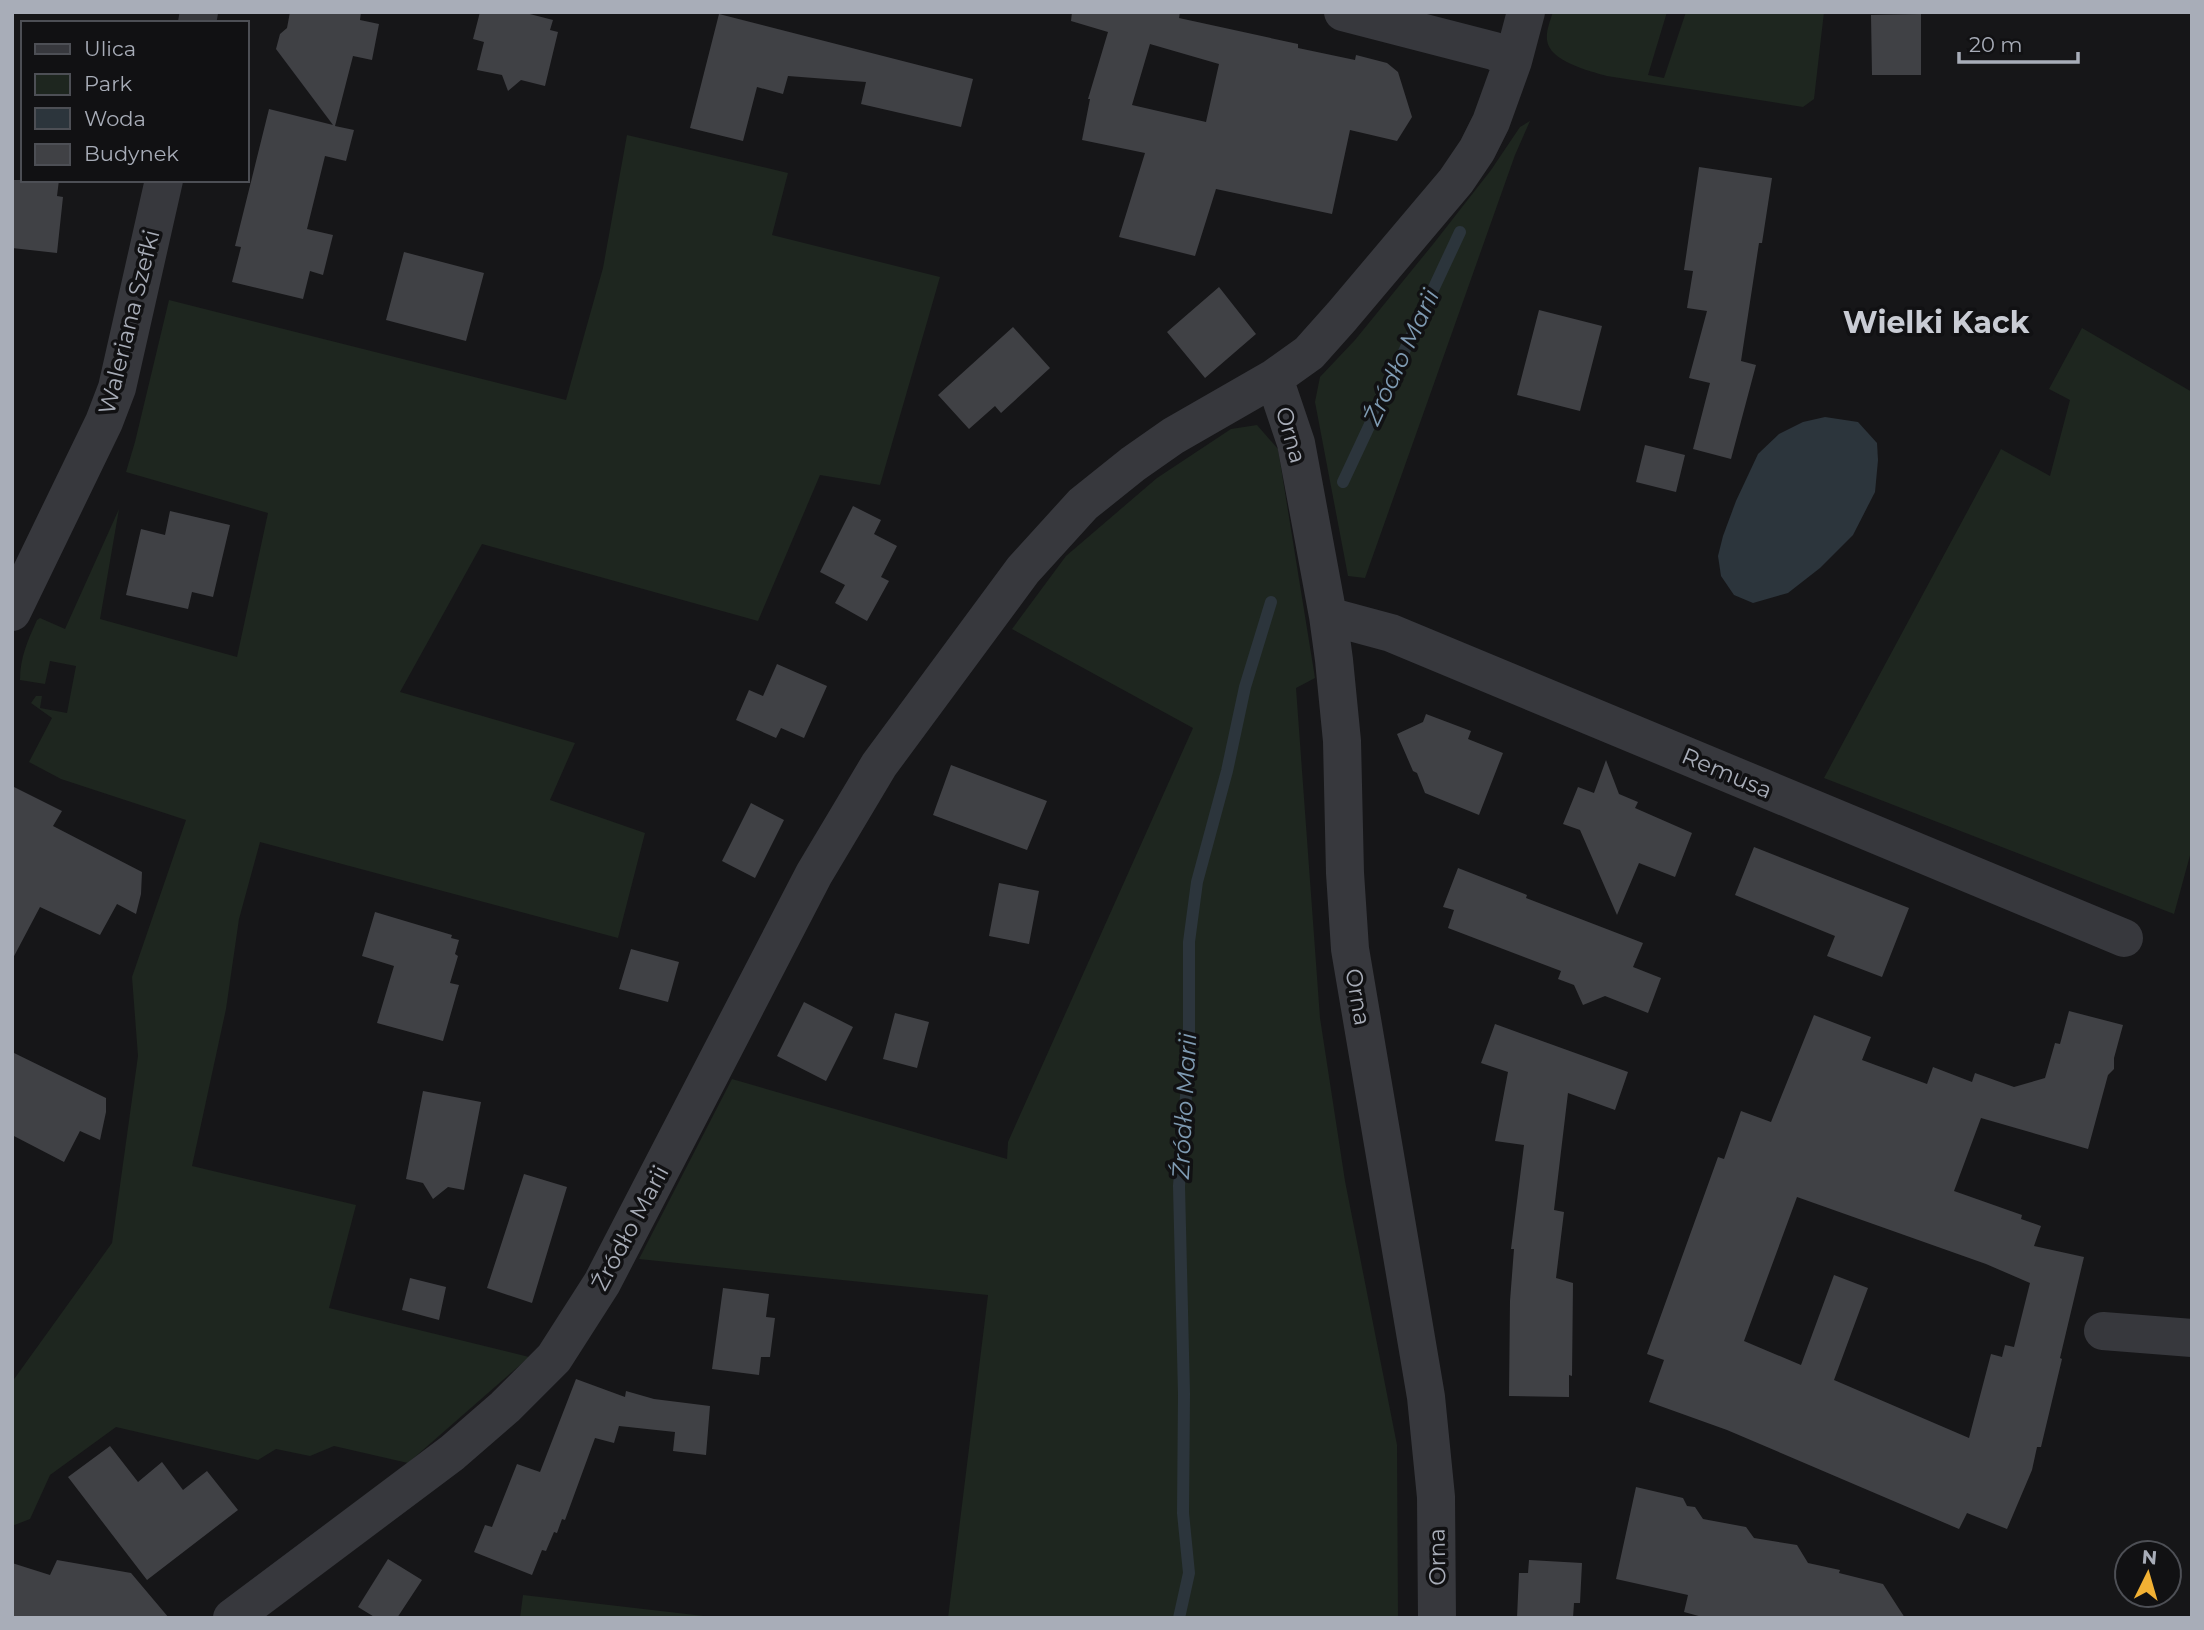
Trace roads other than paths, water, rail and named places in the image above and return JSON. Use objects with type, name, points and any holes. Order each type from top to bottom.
[{"type":"street","points":[[1343,12],[1494,51],[1513,61]]},
{"type":"street","name":"Źródło Marii","points":[[232,1618],[441,1462],[505,1407],[554,1358],[579,1322],[615,1260],[814,874],[879,765],[1023,570],[1083,504],[1173,436],[1274,378],[1309,353],[1456,181],[1477,150],[1491,122],[1513,61],[1526,12]]},
{"type":"street","name":"Waleriana Szefki","points":[[12,612],[104,422],[117,388],[164,182]]},
{"type":"street","name":"Orna","points":[[1274,378],[1296,443],[1328,616],[1342,741],[1350,949],[1426,1397],[1436,1497],[1437,1618]]},
{"type":"street","name":"Remusa","points":[[1328,616],[1391,633],[2124,938]]},
{"type":"street","points":[[2103,1331],[2192,1338]]},
{"type":"water","points":[[1825,417],[1858,422],[1877,443],[1875,492],[1853,535],[1820,568],[1788,593],[1753,603],[1734,595],[1721,576],[1718,556],[1736,501],[1758,454],[1779,434],[1803,422]]},
{"type":"waterway","name":"Źródło Marii","points":[[1343,482],[1460,232]]},
{"type":"waterway","name":"Źródło Marii","points":[[1179,1618],[1189,1573],[1183,1513],[1184,1394],[1179,1186],[1189,1057],[1189,942],[1197,882],[1227,771],[1245,687],[1271,602]]},
{"type":"district","name":"Wielki Kack","points":[[1936,322]]}]
